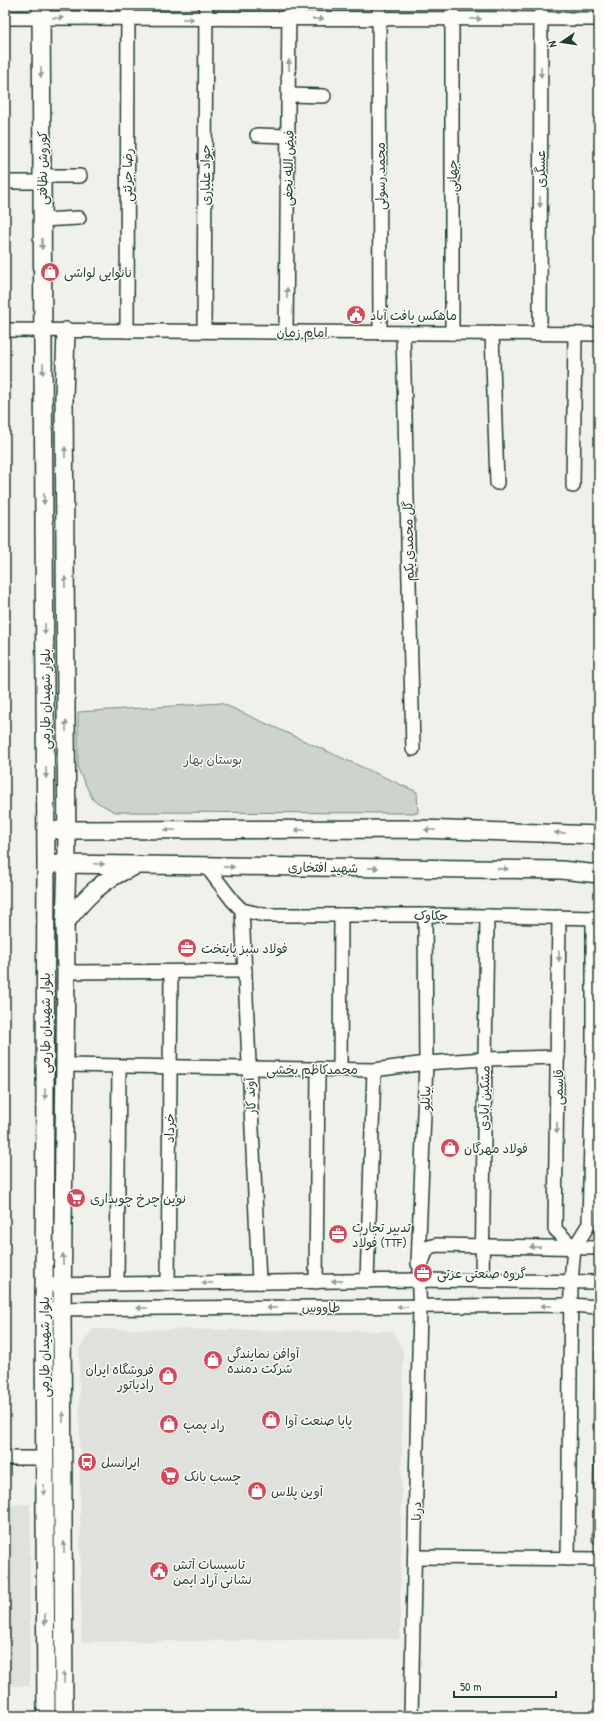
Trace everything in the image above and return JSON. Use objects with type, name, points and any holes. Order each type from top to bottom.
[{"type":"main road","name":"کوروش نظافتی","points":[[41,12],[42,330]]},
{"type":"main road","name":"بلوار شهیدان طارمی","points":[[42,330],[46,829],[44,1285],[46,1716]]},
{"type":"main road","name":"بلوار شهیدان طارمی","points":[[64,1716],[62,1309],[66,972],[65,923],[67,863],[64,405],[66,331]]},
{"type":"main road","points":[[46,829],[420,829],[599,835]]},
{"type":"main road","name":"شهید افتخاری","points":[[46,864],[67,863],[137,866],[561,870],[599,874]]},
{"type":"main road","points":[[65,923],[86,897],[102,884],[120,872],[137,866]]},
{"type":"street","name":"رضا جرئتی","points":[[127,331],[128,5]]},
{"type":"street","name":"جواد علیاری","points":[[204,331],[206,5]]},
{"type":"street","name":"فیض الله نجفی","points":[[286,332],[289,5]]},
{"type":"street","name":"محمد رسولی","points":[[379,5],[380,332]]},
{"type":"street","name":"جهانی","points":[[452,5],[452,333]]},
{"type":"street","name":"عسگری","points":[[540,334],[541,5]]},
{"type":"street","points":[[5,18],[41,12],[128,18],[206,19],[599,19]]},
{"type":"street","points":[[289,95],[324,96]]},
{"type":"street","points":[[257,135],[288,136]]},
{"type":"street","points":[[5,182],[80,176]]},
{"type":"street","points":[[42,220],[79,218]]},
{"type":"street","name":"امام زمان","points":[[5,330],[599,334]]},
{"type":"street","name":"گل محمدی یکم","points":[[403,333],[413,749]]},
{"type":"street","points":[[492,333],[497,483]]},
{"type":"street","points":[[573,486],[575,334]]},
{"type":"street","points":[[206,866],[233,901],[242,910]]},
{"type":"street","name":"چکاوک","points":[[242,910],[264,915],[425,915],[596,918]]},
{"type":"street","name":"آوند کار","points":[[242,910],[259,1282]]},
{"type":"street","points":[[340,1069],[341,915]]},
{"type":"street","name":"بیانلو","points":[[418,1280],[426,1063],[425,915]]},
{"type":"street","name":"مشکین آبادی","points":[[482,1280],[487,916]]},
{"type":"street","name":"قاسمی","points":[[559,917],[555,1229],[574,1248]]},
{"type":"street","points":[[568,1559],[571,1282],[574,1248],[589,1224],[596,1058],[596,918]]},
{"type":"street","points":[[66,972],[171,973],[244,971]]},
{"type":"street","name":"خرداد","points":[[168,1284],[171,973]]},
{"type":"street","name":"محمدکاظم بخشی","points":[[64,1065],[374,1070],[426,1063],[485,1059],[558,1057]]},
{"type":"street","points":[[118,1284],[119,1066]]},
{"type":"street","points":[[316,1282],[318,1069]]},
{"type":"street","points":[[367,1281],[374,1070]]},
{"type":"street","points":[[418,1280],[424,1257],[429,1247],[437,1245],[599,1248]]},
{"type":"street","name":"طاووس","points":[[44,1285],[418,1280],[599,1282]]},
{"type":"street","name":"درنا","points":[[411,1716],[420,1307],[418,1280]]},
{"type":"street","name":"طاووس","points":[[44,1309],[599,1307]]},
{"type":"street","points":[[5,1458],[44,1458]]},
{"type":"street","points":[[415,1557],[599,1559]]},
{"type":"shaded area","points":[[93,1329],[393,1331],[403,1351],[400,1639],[81,1642],[79,1349]]},
{"type":"shaded area","points":[[30,1504],[30,1686],[5,1686],[5,1505]]},
{"type":"green space","name":"بوستان بهار","points":[[221,703],[417,792],[418,813],[115,812],[93,800],[78,769],[78,712]]},
{"type":"building","points":[[599,1331],[599,1435],[593,1429],[596,1335]]},
{"type":"building","points":[[599,1443],[599,1547],[592,1541],[594,1447]]},
{"type":"place","name":"نانوایی لواشی","points":[[50,272]]},
{"type":"place","name":"ماهکس یافت آباد","points":[[356,315]]},
{"type":"place","name":"فولاد سبز پایتخت","points":[[187,948]]},
{"type":"place","name":"فولاد مهرگان","points":[[450,1148]]},
{"type":"place","name":"نوین چرخ چوبداری","points":[[76,1198]]},
{"type":"place","name":"تدبیر تجارت فولاد (TTF)","points":[[338,1234]]},
{"type":"place","name":"گروه صنعتی عزتی","points":[[423,1273]]},
{"type":"place","name":"آوافن نمایندگی شرکت دمنده","points":[[213,1360]]},
{"type":"place","name":"فروشگاه ایران رادیاتور","points":[[168,1376]]},
{"type":"place","name":"پایا صنعت آوا","points":[[271,1420]]},
{"type":"place","name":"راد پمپ","points":[[169,1424]]},
{"type":"place","name":"ایرانسل","points":[[87,1462]]},
{"type":"place","name":"چسب بانک","points":[[170,1476]]},
{"type":"place","name":"آوین پلاس","points":[[257,1491]]},
{"type":"place","name":"تاسیسات آتش نشانی آراد ایمن","points":[[159,1571]]}]
